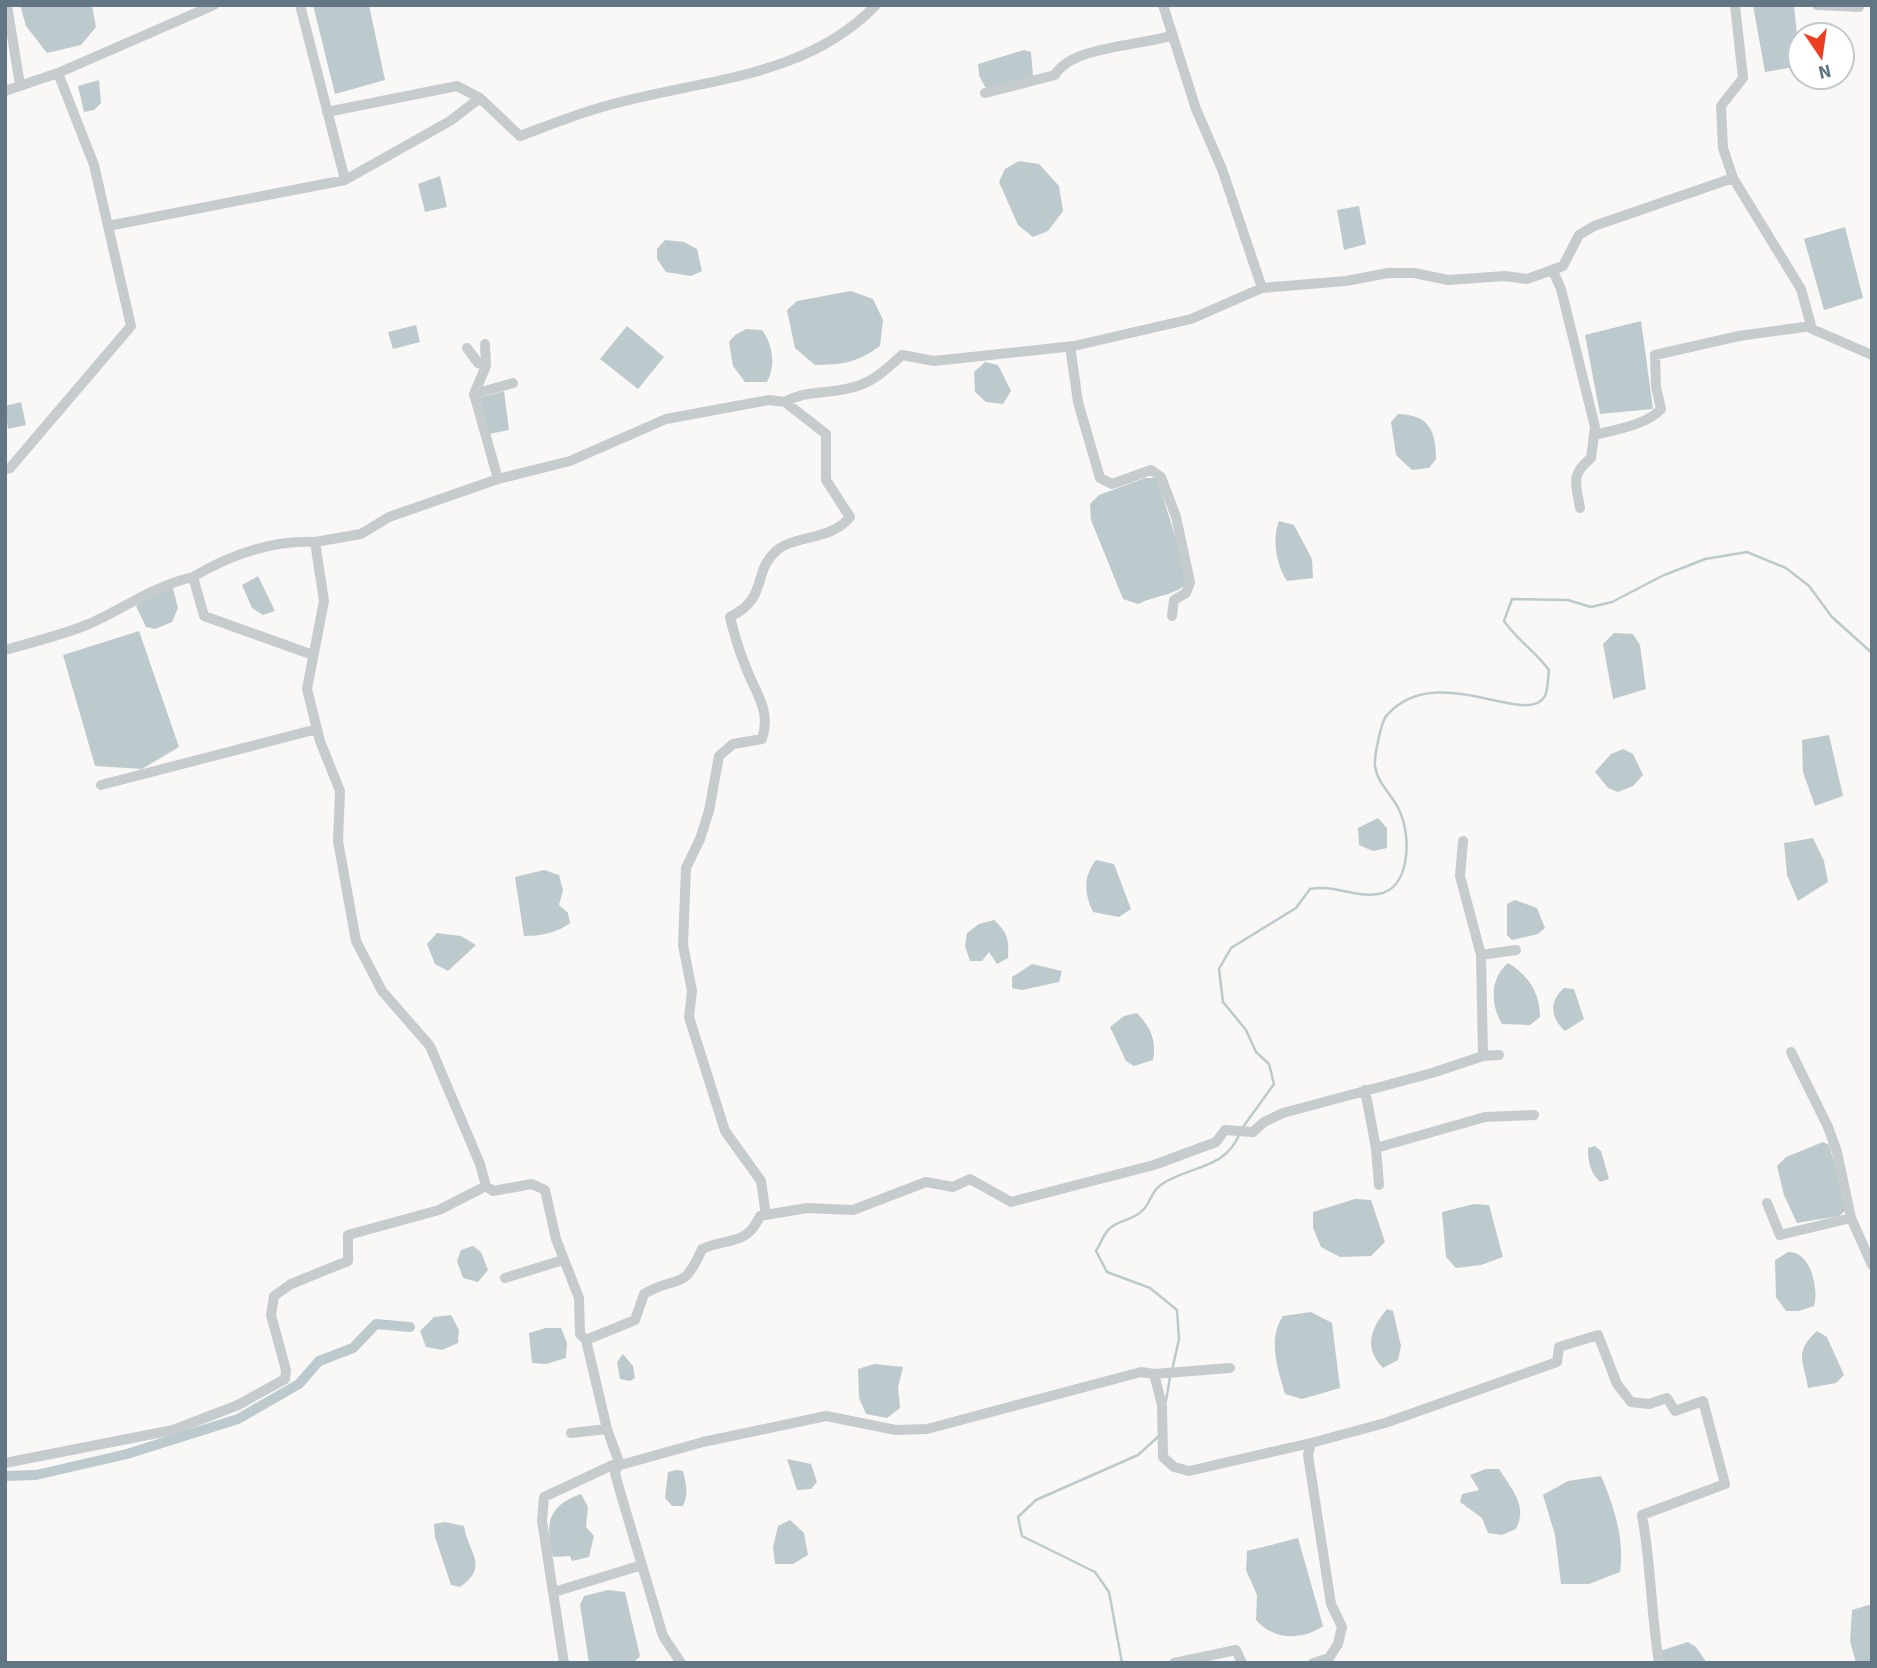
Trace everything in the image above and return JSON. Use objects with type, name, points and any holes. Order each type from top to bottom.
[{"type":"street","points":[[6,5],[20,85]]},
{"type":"street","points":[[5,91],[58,73],[214,5]]},
{"type":"street","points":[[300,5],[345,180]]},
{"type":"street","points":[[327,112],[457,86],[480,97],[520,136],[603,106],[730,79],[782,64],[804,55],[863,18],[876,5]]},
{"type":"street","points":[[1163,5],[1196,108],[1222,169],[1262,288]]},
{"type":"street","points":[[1735,5],[1743,78],[1721,106],[1723,148],[1733,178],[1801,289],[1811,326]]},
{"type":"street","points":[[1817,5],[1859,7]]},
{"type":"street","points":[[985,93],[1055,75],[1061,65],[1084,54],[1173,35]]},
{"type":"street","points":[[5,469],[10,468],[131,326],[94,165],[58,73]]},
{"type":"street","points":[[108,226],[345,180],[450,121],[480,97]]},
{"type":"street","points":[[785,402],[802,393],[852,388],[883,373],[902,355],[934,361],[1070,346],[1191,319],[1262,288],[1327,284],[1388,273],[1414,273],[1448,280],[1505,276],[1527,279],[1563,267],[1579,235],[1594,226],[1733,178]]},
{"type":"street","points":[[1553,271],[1563,299],[1595,426],[1591,458],[1579,467],[1575,479],[1580,508]]},
{"type":"street","points":[[1594,435],[1629,426],[1656,415],[1661,409],[1656,387],[1656,355],[1739,336],[1811,326],[1872,355]]},
{"type":"street","points":[[485,344],[486,366],[474,394],[498,480]]},
{"type":"street","points":[[1070,346],[1078,402],[1100,478],[1112,484],[1151,470],[1161,477],[1165,486],[1176,517],[1190,582],[1186,593],[1174,600],[1172,616]]},
{"type":"street","points":[[467,348],[478,363],[486,366]]},
{"type":"street","points":[[474,394],[513,383]]},
{"type":"street","points":[[5,650],[86,625],[129,606],[153,588],[193,577],[216,563],[257,548],[361,534],[389,517],[498,480],[570,461],[666,419],[769,400],[785,402],[826,434],[826,480],[850,517],[841,528],[777,550],[767,563],[750,606],[730,617],[746,668],[762,705],[766,728],[762,739],[733,744],[719,756],[701,839],[686,868],[683,945],[692,991],[689,1017],[696,1044],[725,1131],[761,1181],[766,1214]]},
{"type":"street","points":[[315,542],[324,601],[307,689],[317,729],[340,791],[338,841],[356,941],[382,991],[430,1046],[486,1186],[493,1191],[532,1184],[545,1190],[563,1261],[576,1290],[580,1334],[586,1340],[618,1464],[615,1473],[663,1636],[681,1663]]},
{"type":"street","points":[[193,577],[204,616],[313,655]]},
{"type":"street","points":[[101,785],[317,729]]},
{"type":"street","points":[[1463,841],[1460,876],[1481,955],[1483,1056]]},
{"type":"street","points":[[1481,955],[1516,950]]},
{"type":"street","points":[[1791,1052],[1828,1127],[1837,1152],[1850,1218],[1872,1265]]},
{"type":"street","points":[[586,1340],[635,1320],[644,1294],[655,1288],[680,1282],[693,1269],[702,1249],[715,1242],[735,1242],[754,1230],[760,1216],[766,1214],[807,1208],[853,1210],[926,1182],[953,1187],[971,1180],[1011,1202],[1154,1165],[1216,1142],[1225,1130],[1253,1132],[1264,1122],[1283,1113],[1483,1056],[1499,1055]]},
{"type":"street","points":[[1365,1090],[1376,1148],[1379,1185]]},
{"type":"street","points":[[1376,1148],[1485,1117],[1534,1115]]},
{"type":"street","points":[[5,1463],[173,1430],[238,1405],[285,1379],[286,1370],[271,1315],[274,1296],[290,1284],[348,1261],[348,1235],[439,1210],[486,1186]]},
{"type":"street","points":[[1767,1203],[1780,1235],[1850,1218]]},
{"type":"street","points":[[505,1278],[563,1261]]},
{"type":"street","points":[[1154,1374],[1162,1405],[1163,1457],[1174,1467],[1189,1471],[1385,1423],[1556,1362],[1559,1347],[1598,1335],[1617,1384],[1631,1402],[1648,1404],[1667,1398],[1675,1411],[1703,1401],[1725,1484],[1642,1515],[1650,1563],[1649,1588],[1659,1663]]},
{"type":"street","points":[[564,1663],[542,1521],[544,1497],[618,1464],[703,1442],[826,1416],[896,1430],[927,1429],[987,1415],[1121,1375],[1230,1368]]},
{"type":"street","points":[[570,1433],[607,1429]]},
{"type":"street","points":[[1311,1443],[1308,1455],[1331,1604],[1342,1627],[1338,1644],[1329,1658],[1313,1663]]},
{"type":"street","points":[[554,1592],[642,1565]]},
{"type":"street","points":[[1174,1663],[1236,1650],[1242,1663]]},
{"type":"shaded area","points":[[20,5],[92,5],[96,27],[81,45],[47,53],[26,26]]},
{"type":"shaded area","points":[[313,5],[369,5],[385,80],[335,94]]},
{"type":"shaded area","points":[[1753,5],[1794,5],[1796,21],[1786,21],[1786,68],[1765,72]]},
{"type":"shaded area","points":[[1024,50],[1031,52],[1033,76],[990,89],[985,87],[979,75],[978,64]]},
{"type":"shaded area","points":[[99,80],[101,103],[94,110],[84,112],[78,86]]},
{"type":"shaded area","points":[[1019,161],[1039,164],[1059,186],[1063,211],[1048,231],[1033,237],[1018,225],[999,182],[1005,169]]},
{"type":"shaded area","points":[[440,176],[447,207],[425,212],[418,184]]},
{"type":"shaded area","points":[[1359,206],[1366,244],[1344,250],[1337,210]]},
{"type":"shaded area","points":[[1845,227],[1863,298],[1824,310],[1804,239]]},
{"type":"shaded area","points":[[665,240],[684,242],[697,249],[702,271],[691,276],[666,272],[657,259],[657,249]]},
{"type":"shaded area","points":[[851,291],[873,299],[883,320],[880,346],[850,362],[815,365],[795,348],[787,310],[797,301]]},
{"type":"shaded area","points":[[1641,321],[1653,409],[1600,414],[1585,335]]},
{"type":"shaded area","points":[[416,325],[420,342],[393,349],[388,332]]},
{"type":"shaded area","points":[[627,326],[664,357],[638,389],[600,359]]},
{"type":"shaded area","points":[[746,329],[762,330],[769,342],[772,369],[767,382],[745,382],[733,366],[729,342]]},
{"type":"shaded area","points":[[985,362],[998,365],[1011,391],[1003,404],[986,402],[975,392],[974,372]]},
{"type":"shaded area","points":[[504,391],[509,430],[489,434],[479,398]]},
{"type":"shaded area","points":[[21,402],[26,425],[8,429],[5,406]]},
{"type":"shaded area","points":[[1398,414],[1417,417],[1432,432],[1436,459],[1429,468],[1412,470],[1396,455],[1391,422]]},
{"type":"shaded area","points":[[1145,478],[1157,478],[1185,568],[1187,584],[1138,604],[1123,599],[1091,520],[1090,504],[1099,495]]},
{"type":"shaded area","points":[[1279,521],[1294,525],[1312,559],[1313,578],[1287,581],[1276,552]]},
{"type":"shaded area","points":[[258,576],[275,611],[263,615],[252,608],[242,585]]},
{"type":"shaded area","points":[[173,588],[178,608],[172,622],[155,629],[146,627],[136,606],[146,598]]},
{"type":"shaded area","points":[[139,631],[179,747],[142,769],[95,766],[63,655]]},
{"type":"shaded area","points":[[1614,633],[1633,634],[1640,645],[1646,689],[1613,699],[1603,644]]},
{"type":"shaded area","points":[[1829,735],[1843,796],[1815,806],[1803,772],[1802,740]]},
{"type":"shaded area","points":[[1623,749],[1633,754],[1643,775],[1633,786],[1618,792],[1608,788],[1595,772],[1611,754]]},
{"type":"shaded area","points":[[1378,818],[1387,828],[1387,848],[1373,851],[1359,845],[1358,828]]},
{"type":"shaded area","points":[[1813,838],[1824,861],[1828,882],[1798,901],[1787,875],[1784,843]]},
{"type":"shaded area","points":[[1096,860],[1114,864],[1131,909],[1119,917],[1093,912],[1090,905],[1087,879]]},
{"type":"shaded area","points":[[544,870],[559,875],[563,890],[559,905],[568,913],[570,923],[548,933],[524,936],[515,877]]},
{"type":"shaded area","points":[[1515,900],[1537,908],[1545,928],[1538,934],[1512,940],[1507,935],[1507,904]]},
{"type":"shaded area","points":[[994,920],[1007,937],[1008,958],[997,964],[989,952],[982,961],[970,961],[965,946],[967,933],[979,924]]},
{"type":"shaded area","points":[[437,933],[461,936],[476,945],[448,971],[435,964],[427,944]]},
{"type":"shaded area","points":[[1508,963],[1532,985],[1538,1000],[1540,1017],[1530,1025],[1502,1024],[1495,1008],[1495,984]]},
{"type":"shaded area","points":[[1032,964],[1062,971],[1059,982],[1022,990],[1012,988],[1012,977]]},
{"type":"shaded area","points":[[1564,988],[1574,989],[1584,1019],[1565,1031],[1553,1010],[1555,999]]},
{"type":"shaded area","points":[[1137,1013],[1151,1034],[1154,1053],[1153,1060],[1134,1066],[1126,1061],[1110,1027],[1124,1016]]},
{"type":"shaded area","points":[[1823,1142],[1829,1145],[1846,1201],[1845,1211],[1839,1216],[1797,1223],[1784,1195],[1777,1166],[1786,1157]]},
{"type":"shaded area","points":[[1595,1146],[1601,1151],[1609,1179],[1600,1182],[1592,1171],[1588,1158],[1588,1148]]},
{"type":"shaded area","points":[[1355,1199],[1371,1200],[1385,1242],[1371,1256],[1340,1257],[1321,1247],[1313,1228],[1313,1212]]},
{"type":"shaded area","points":[[1474,1204],[1489,1205],[1503,1257],[1481,1265],[1456,1268],[1446,1257],[1442,1212]]},
{"type":"shaded area","points":[[473,1246],[481,1252],[488,1270],[478,1282],[463,1278],[457,1261],[461,1250]]},
{"type":"shaded area","points":[[1788,1252],[1796,1253],[1808,1264],[1814,1281],[1814,1306],[1799,1311],[1786,1311],[1776,1297],[1775,1260]]},
{"type":"shaded area","points":[[1387,1309],[1393,1311],[1401,1346],[1398,1360],[1383,1368],[1371,1346],[1373,1331]]},
{"type":"shaded area","points":[[1311,1312],[1332,1323],[1340,1388],[1302,1399],[1285,1394],[1275,1354],[1276,1334],[1283,1316]]},
{"type":"shaded area","points":[[451,1315],[459,1330],[458,1343],[442,1350],[426,1347],[420,1331],[434,1317]]},
{"type":"shaded area","points":[[546,1328],[561,1328],[567,1343],[566,1358],[546,1364],[532,1363],[529,1333]]},
{"type":"shaded area","points":[[1817,1331],[1827,1337],[1844,1375],[1836,1383],[1808,1388],[1802,1358],[1805,1345]]},
{"type":"shaded area","points":[[623,1354],[633,1366],[635,1378],[630,1381],[620,1379],[617,1362]]},
{"type":"shaded area","points":[[874,1364],[903,1367],[898,1387],[900,1408],[887,1418],[866,1414],[859,1398],[858,1369]]},
{"type":"shaded area","points":[[787,1459],[811,1464],[817,1482],[811,1489],[797,1490]]},
{"type":"shaded area","points":[[1486,1469],[1499,1469],[1519,1505],[1516,1529],[1502,1535],[1488,1533],[1482,1518],[1460,1502],[1462,1494],[1479,1490],[1470,1475]]},
{"type":"shaded area","points":[[683,1471],[685,1480],[683,1506],[672,1506],[665,1498],[668,1472]]},
{"type":"shaded area","points":[[1601,1476],[1617,1523],[1621,1548],[1620,1572],[1589,1584],[1561,1584],[1555,1535],[1543,1495],[1568,1481]]},
{"type":"shaded area","points":[[581,1494],[588,1507],[586,1527],[594,1536],[589,1557],[572,1561],[570,1556],[553,1557],[549,1535],[551,1518],[561,1504]]},
{"type":"shaded area","points":[[790,1520],[804,1533],[808,1555],[793,1564],[775,1564],[773,1547],[778,1526]]},
{"type":"shaded area","points":[[445,1522],[464,1526],[475,1559],[474,1572],[460,1587],[451,1585],[435,1537],[434,1524]]},
{"type":"shaded area","points":[[1298,1538],[1323,1626],[1297,1636],[1279,1635],[1256,1620],[1257,1595],[1246,1570],[1247,1551]]},
{"type":"shaded area","points":[[608,1590],[625,1592],[640,1656],[633,1663],[589,1663],[580,1605],[584,1596]]},
{"type":"shaded area","points":[[1872,1604],[1872,1663],[1856,1663],[1850,1641],[1852,1610]]},
{"type":"shaded area","points":[[1688,1642],[1696,1647],[1707,1663],[1665,1663],[1660,1651]]},
{"type":"waterway","points":[[1243,1127],[1274,1084],[1269,1064],[1256,1052],[1246,1030],[1223,1002],[1219,969],[1231,948],[1296,908],[1310,889],[1327,888],[1369,895],[1389,890],[1397,882],[1406,860],[1404,822],[1379,779],[1375,766],[1378,739],[1387,715],[1407,699],[1430,693],[1454,693],[1520,705],[1535,704],[1545,696],[1549,670],[1504,621],[1512,599],[1568,600],[1591,607],[1612,602],[1662,576],[1705,559],[1747,552],[1786,568],[1809,586],[1832,617],[1872,653]]},
{"type":"waterway","points":[[1172,1370],[1179,1339],[1177,1310],[1150,1288],[1107,1272],[1096,1251],[1108,1230],[1146,1207],[1158,1187],[1226,1154],[1240,1133]]},
{"type":"waterway","points":[[5,1476],[36,1475],[127,1454],[238,1419],[299,1384],[319,1361],[353,1348],[376,1324],[410,1327]]},
{"type":"waterway","points":[[1166,1401],[1170,1377]]},
{"type":"waterway","points":[[1122,1663],[1109,1592],[1095,1572],[1022,1536],[1018,1517],[1036,1500],[1138,1455],[1160,1435]]}]
